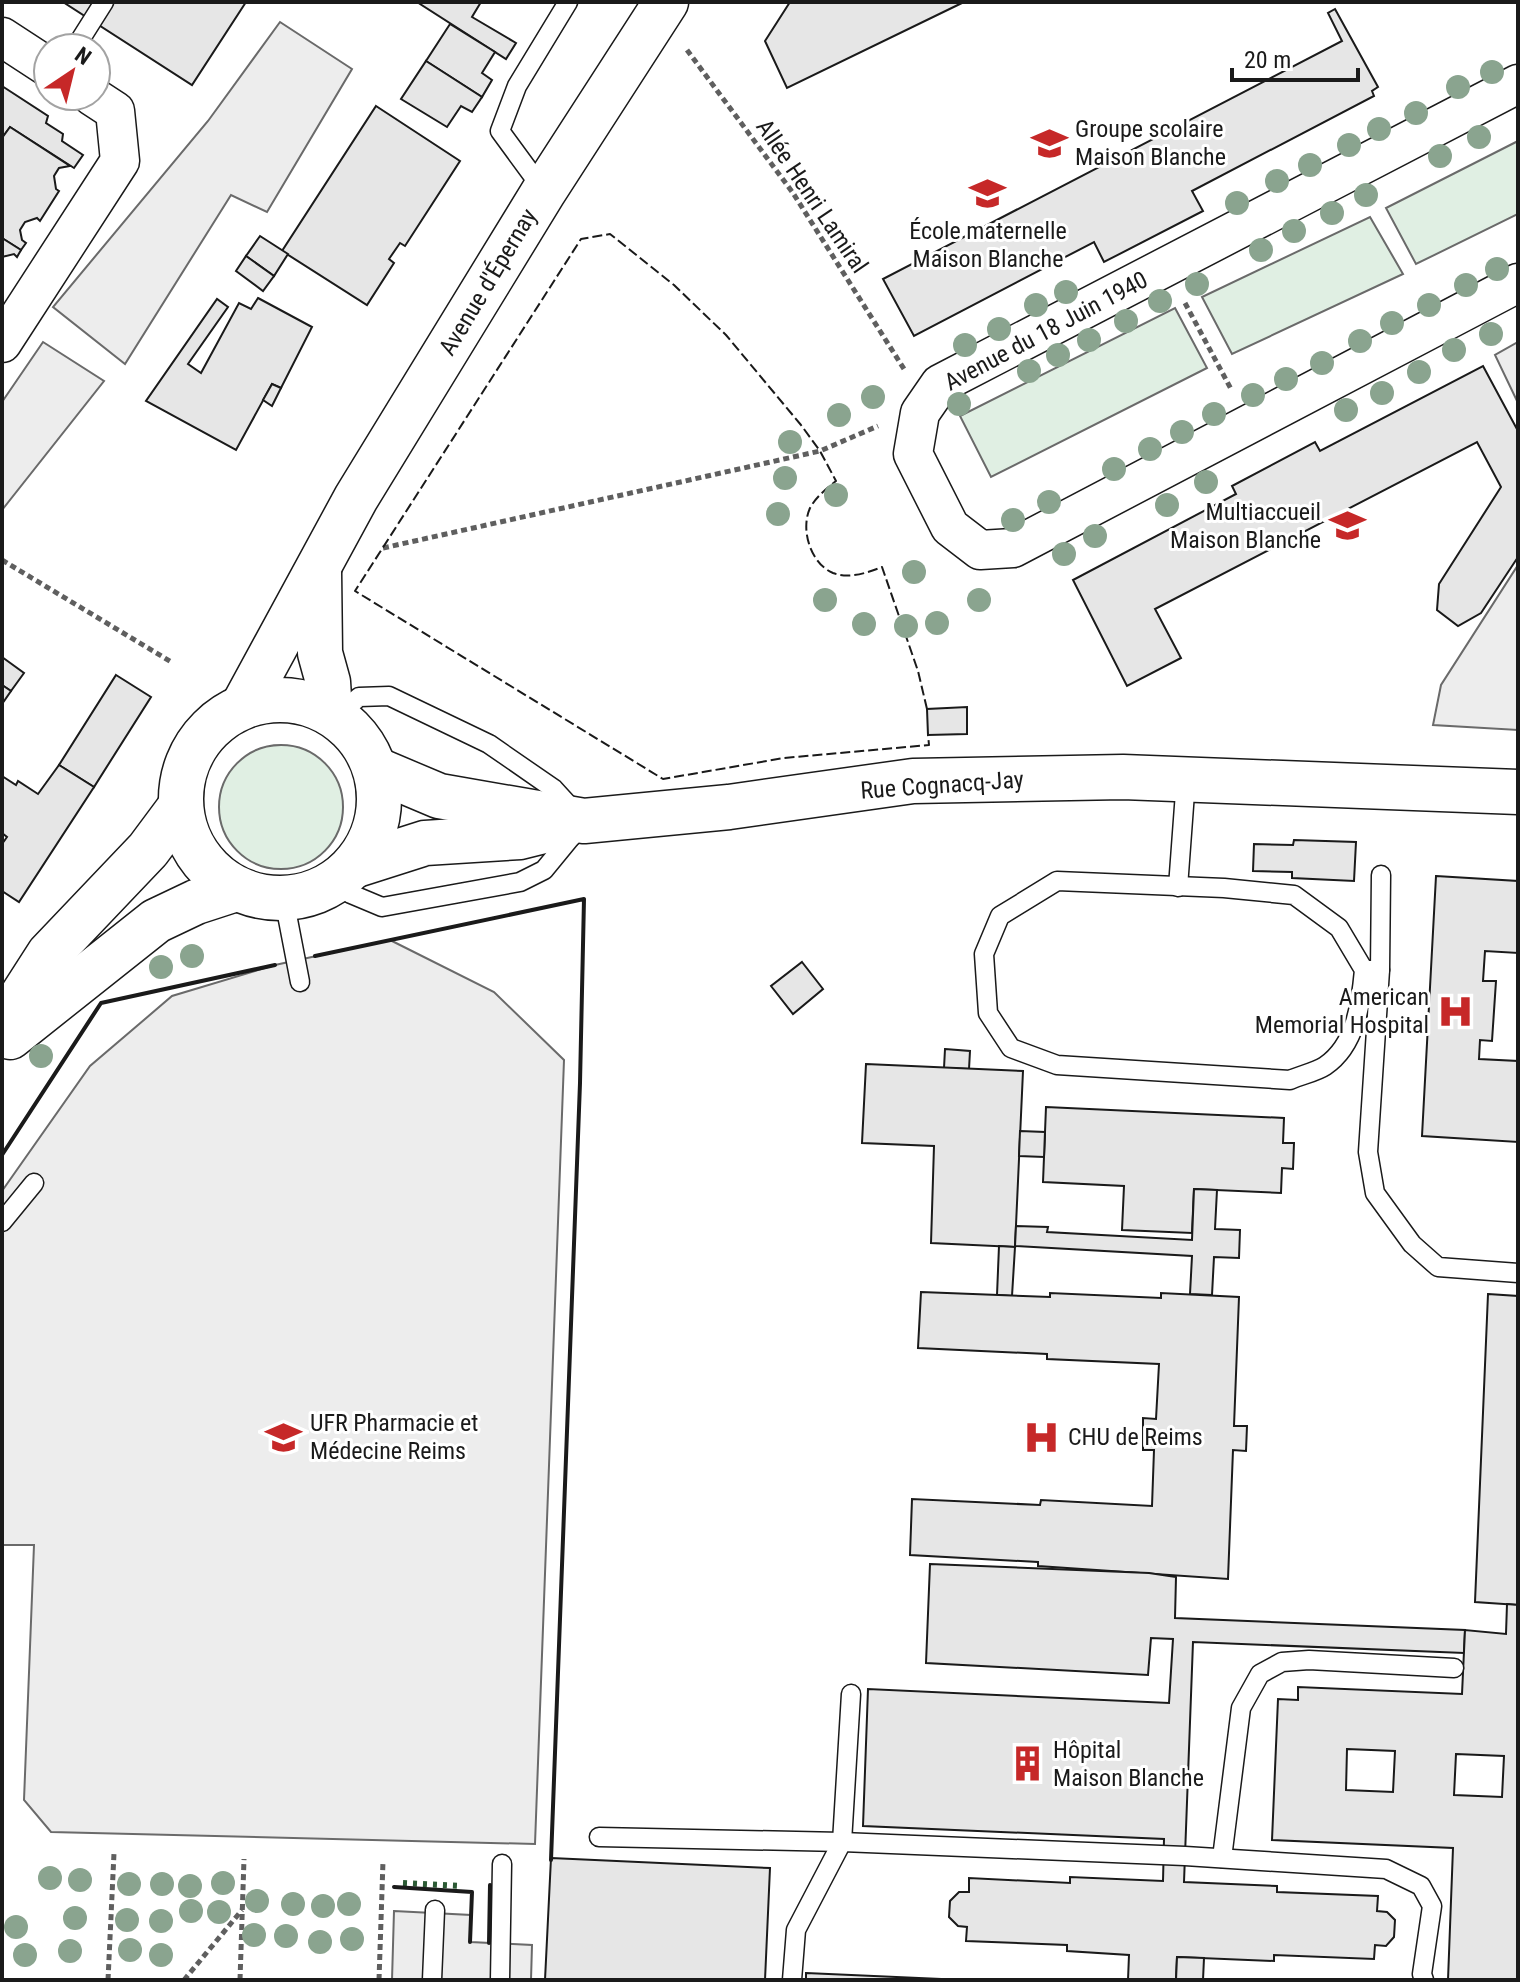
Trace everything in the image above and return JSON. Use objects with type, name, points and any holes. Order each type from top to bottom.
[{"type":"main road","name":"Avenue d'Épernay","points":[[243,706],[356,498],[544,191],[661,11]]},
{"type":"main road","points":[[319,568],[320,653],[333,715]]},
{"type":"main road","points":[[346,874],[370,843],[378,819],[380,794],[375,769],[353,732],[333,715],[302,702],[272,700],[243,706],[220,719],[202,736],[189,758],[182,782],[180,807],[189,840],[208,869],[236,889],[259,897],[284,899],[310,895],[346,874],[425,843],[520,837],[584,821]]},
{"type":"main road","name":"Rue Cognacq-Jay","points":[[375,769],[439,796],[584,821],[729,807],[913,781],[1123,777],[1518,792]]},
{"type":"main road","points":[[2,1027],[49,954],[148,850],[180,807]]},
{"type":"main road","points":[[2,1044],[156,921],[196,902],[236,889]]},
{"type":"street","points":[[2,37],[32,57]]},
{"type":"street","name":"Avenue du 18 Juin 1940","points":[[1518,84],[940,384],[920,413],[913,454],[950,527],[980,550],[1013,548],[1518,283]]},
{"type":"street","points":[[2,343],[120,161],[115,111],[112,109]]},
{"type":"lane","points":[[85,32],[104,2]]},
{"type":"lane","points":[[544,191],[500,131],[517,86],[568,2]]},
{"type":"lane","points":[[333,715],[359,697],[389,696],[409,704],[489,744],[554,789],[584,821]]},
{"type":"lane","points":[[1178,887],[1186,779]]},
{"type":"lane","points":[[1381,875],[1372,970],[1368,1152],[1375,1193],[1412,1244],[1438,1267],[1518,1273]]},
{"type":"lane","points":[[1057,881],[1294,895],[1339,928],[1372,970],[1347,1042],[1326,1065],[1290,1080],[1057,1065],[1011,1048],[988,1013],[984,954],[1000,916],[1057,881]]},
{"type":"lane","points":[[284,899],[300,982]]},
{"type":"lane","points":[[2,1222],[34,1183]]},
{"type":"lane","points":[[1222,1858],[1241,1708],[1260,1674],[1282,1662],[1309,1660],[1454,1668]]},
{"type":"lane","points":[[792,1980],[796,1930],[842,1842],[851,1694]]},
{"type":"lane","points":[[599,1837],[842,1842],[1222,1858],[1386,1869],[1421,1886],[1432,1906],[1422,1974],[1424,1980]]},
{"type":"lane","points":[[500,1980],[502,1864]]},
{"type":"lane","points":[[432,1980],[435,1910]]},
{"type":"path","name":"Allée Henri Lamiral","points":[[661,11],[793,193],[926,405]]},
{"type":"path","points":[[1166,267],[1248,423]]},
{"type":"path","points":[[383,548],[820,451],[926,405]]},
{"type":"path","points":[[2,560],[173,663]]},
{"type":"path","points":[[108,1980],[114,1853]]},
{"type":"path","points":[[240,1980],[244,1859]]},
{"type":"path","points":[[379,1980],[383,1861]]},
{"type":"path","points":[[184,1980],[242,1910]]},
{"type":"green space","points":[[1518,141],[1518,214],[1416,264],[1386,208]]},
{"type":"green space","points":[[1370,217],[1403,274],[1232,354],[1202,297]]},
{"type":"green space","points":[[1175,308],[1207,368],[991,477],[960,416]]},
{"type":"green space","points":[[281,745],[305,749],[325,763],[339,783],[343,807],[339,831],[325,851],[305,865],[281,869],[257,865],[237,851],[223,831],[219,807],[223,783],[237,763],[257,749]]},
{"type":"shaded area","points":[[280,22],[352,69],[267,212],[231,195],[125,364],[53,307],[208,121]]},
{"type":"shaded area","points":[[43,342],[104,381],[2,510],[2,402]]},
{"type":"shaded area","points":[[1518,342],[1518,403],[1495,355]]},
{"type":"shaded area","points":[[1518,565],[1518,730],[1433,725],[1441,685]]},
{"type":"shaded area","name":"UFR Pharmacie et Médecine Reims","points":[[390,940],[494,992],[564,1060],[535,1844],[51,1832],[24,1800],[34,1545],[2,1545],[2,1191],[90,1066],[172,996],[275,965]]},
{"type":"shaded area","points":[[394,1911],[471,1915],[471,1942],[532,1945],[531,1980],[392,1980]]},
{"type":"building","points":[[63,2],[246,2],[192,85]]},
{"type":"building","points":[[417,2],[481,2],[472,17],[516,43],[506,59]]},
{"type":"building","points":[[790,2],[964,2],[787,88],[765,41]]},
{"type":"building","points":[[1335,9],[1378,87],[1372,91],[1374,96],[1192,191],[1203,211],[1104,262],[1094,242],[914,336],[883,279],[1342,41],[1328,13]]},
{"type":"building","points":[[450,24],[495,52],[482,73],[492,80],[482,97],[426,61]]},
{"type":"building","points":[[426,61],[482,97],[472,112],[461,106],[447,127],[401,99]]},
{"type":"building","points":[[2,86],[32,106],[32,112],[48,116],[46,123],[63,134],[62,141],[83,155],[74,168],[10,127],[2,138]]},
{"type":"building","points":[[376,106],[460,161],[405,246],[400,243],[389,259],[394,263],[367,305],[282,251]]},
{"type":"building","points":[[10,127],[70,166],[59,168],[54,176],[59,191],[40,221],[37,218],[25,222],[20,230],[26,243],[21,250],[2,238],[2,138]]},
{"type":"building","points":[[260,236],[288,254],[274,276],[246,256]]},
{"type":"building","points":[[2,238],[21,250],[17,257],[14,254],[2,257]]},
{"type":"building","points":[[246,256],[274,276],[263,291],[236,271]]},
{"type":"building","points":[[258,298],[312,327],[281,388],[272,384],[236,450],[146,401],[217,299],[228,307],[188,364],[201,373],[239,303],[251,309]]},
{"type":"building","points":[[1483,366],[1518,431],[1518,557],[1481,613],[1458,626],[1437,610],[1439,584],[1501,487],[1477,442],[1155,609],[1181,658],[1127,686],[1073,580],[1236,494],[1232,486],[1315,442],[1320,451]]},
{"type":"building","points":[[272,384],[281,388],[272,406],[263,400]]},
{"type":"building","points":[[2,657],[24,673],[11,691],[2,685]]},
{"type":"building","points":[[116,675],[151,697],[94,787],[59,765]]},
{"type":"building","points":[[2,685],[11,691],[2,704]]},
{"type":"building","points":[[967,707],[967,734],[928,735],[927,709]]},
{"type":"building","points":[[59,765],[94,787],[19,902],[2,891],[2,844],[7,837],[2,833],[2,776],[16,785],[18,781],[38,794]]},
{"type":"building","points":[[1294,840],[1356,842],[1354,881],[1292,878],[1292,872],[1253,871],[1254,844],[1293,845]]},
{"type":"building","points":[[1436,876],[1518,881],[1518,953],[1485,951],[1483,981],[1496,981],[1492,1041],[1480,1040],[1479,1059],[1518,1061],[1518,1142],[1422,1136]]},
{"type":"building","points":[[802,962],[823,989],[793,1014],[771,986]]},
{"type":"building","points":[[945,1049],[970,1051],[969,1069],[944,1068]]},
{"type":"building","points":[[866,1064],[1023,1071],[1015,1247],[931,1243],[934,1146],[862,1143]]},
{"type":"building","points":[[1046,1107],[1284,1118],[1283,1143],[1294,1143],[1293,1169],[1282,1168],[1281,1193],[1194,1189],[1192,1233],[1122,1230],[1124,1186],[1043,1182]]},
{"type":"building","points":[[1020,1131],[1045,1132],[1044,1157],[1019,1156]]},
{"type":"building","points":[[1194,1189],[1217,1190],[1215,1229],[1240,1230],[1239,1258],[1214,1257],[1212,1295],[1190,1294],[1192,1256],[1015,1246],[1016,1226],[1048,1227],[1047,1232],[1192,1240]]},
{"type":"building","points":[[999,1246],[1015,1247],[1012,1296],[997,1295]]},
{"type":"building","points":[[921,1292],[1050,1297],[1050,1293],[1161,1298],[1161,1293],[1239,1297],[1234,1426],[1247,1426],[1246,1451],[1233,1450],[1228,1579],[1038,1566],[1038,1562],[910,1555],[912,1499],[1040,1505],[1041,1500],[1152,1506],[1154,1450],[1143,1450],[1143,1418],[1156,1419],[1159,1364],[1047,1359],[1047,1354],[918,1348]]},
{"type":"building","points":[[1488,1294],[1518,1296],[1518,1605],[1475,1602]]},
{"type":"building","name":"Hôpital Maison Blanche","points":[[930,1564],[1149,1573],[1176,1577],[1175,1618],[1465,1630],[1464,1653],[1193,1642],[1184,1882],[1277,1886],[1277,1892],[1378,1896],[1377,1911],[1387,1912],[1395,1920],[1394,1937],[1386,1946],[1375,1945],[1374,1959],[1274,1955],[1274,1961],[1177,1957],[1176,1980],[1128,1980],[1129,1955],[1067,1951],[1067,1945],[966,1941],[967,1927],[958,1926],[949,1917],[950,1901],[959,1892],[969,1892],[969,1878],[1070,1883],[1070,1877],[1163,1881],[1164,1839],[863,1826],[868,1689],[1169,1703],[1173,1639],[1151,1638],[1148,1675],[926,1663]]},
{"type":"building","points":[[1507,1604],[1518,1605],[1518,1980],[1448,1980],[1453,1848],[1272,1840],[1278,1699],[1298,1700],[1298,1687],[1462,1694],[1465,1630],[1506,1634]],"holes":[[[1347,1749],[1395,1751],[1393,1792],[1346,1790]],[[1456,1754],[1504,1756],[1502,1797],[1454,1795]]]},
{"type":"building","points":[[551,1858],[770,1868],[765,1980],[545,1980]]},
{"type":"building","points":[[1177,1957],[1204,1958],[1203,1980],[1176,1980]]},
{"type":"building","points":[[806,1973],[964,1980],[806,1980]]},
{"type":"hedge","points":[[403,1883],[462,1886]]},
{"type":"fence","points":[[927,709],[918,671],[882,567],[864,573],[839,575],[825,569],[813,554],[807,536],[807,517],[818,497],[836,481],[820,451],[726,335],[674,285],[610,234],[581,239],[355,591],[663,779],[784,758],[929,745],[928,735]]},
{"type":"wall","points":[[315,956],[584,899],[551,1860]]},
{"type":"wall","points":[[2,1155],[101,1003],[275,965]]},
{"type":"wall","points":[[489,1943],[490,1885]]},
{"type":"wall","points":[[394,1887],[472,1892],[470,1942]]},
{"type":"place","name":"Groupe scolaire Maison Blanche","points":[[1049,143]]},
{"type":"place","name":"École maternelle Maison Blanche","points":[[988,194]]},
{"type":"place","name":"Multiaccueil Maison Blanche","points":[[1347,526]]},
{"type":"place","name":"American Memorial Hospital","points":[[1455,1011]]},
{"type":"place","name":"UFR Pharmacie et Médecine Reims","points":[[284,1437]]},
{"type":"place","name":"CHU de Reims","points":[[1042,1437]]},
{"type":"place","name":"Hôpital Maison Blanche","points":[[1027,1764]]}]
